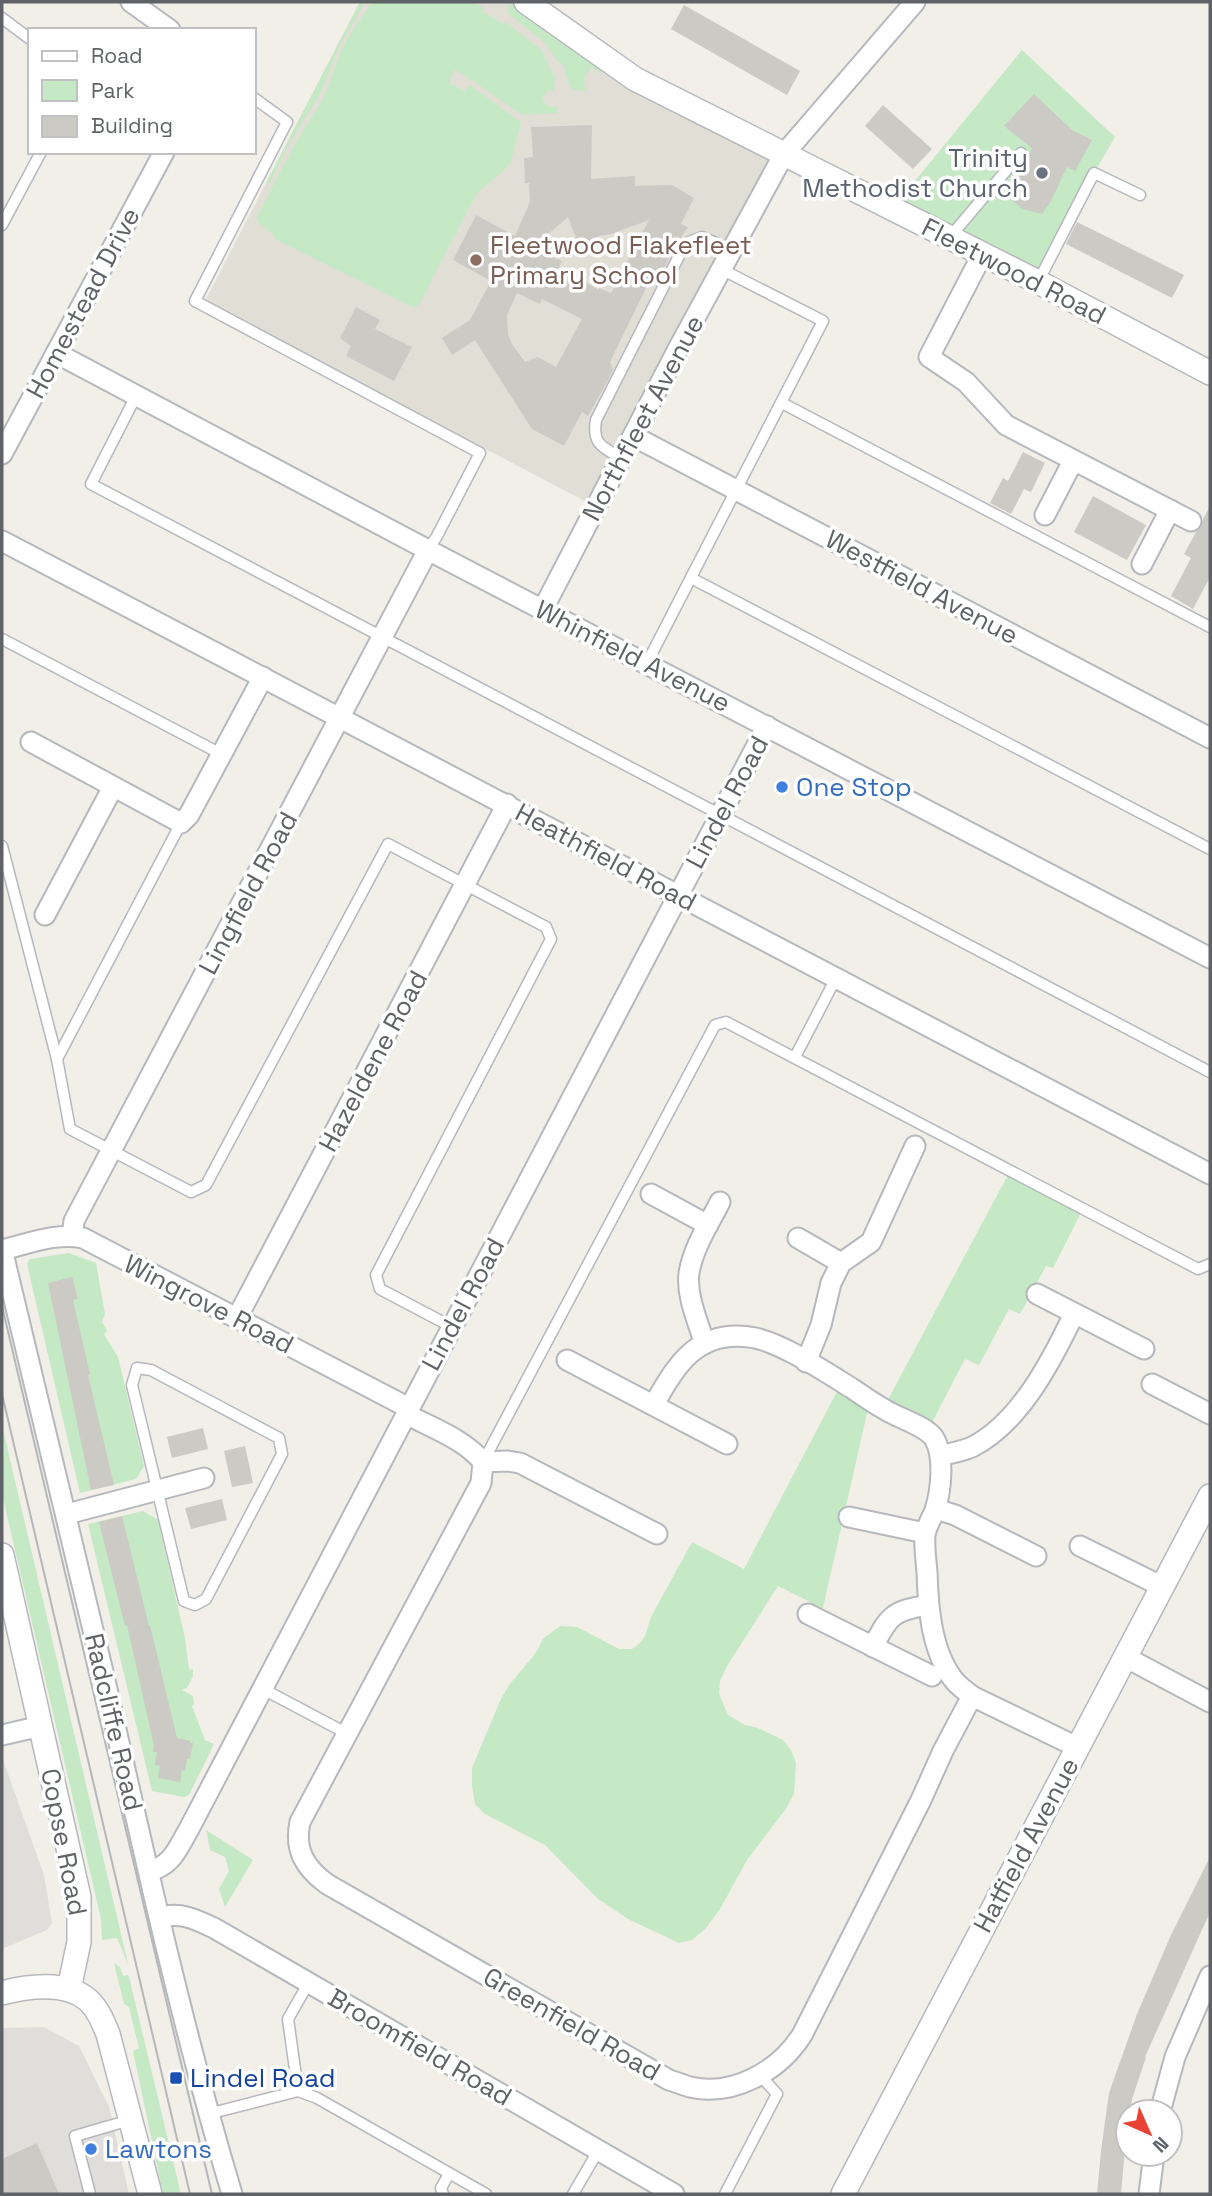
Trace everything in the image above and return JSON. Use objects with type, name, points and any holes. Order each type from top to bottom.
[{"type":"street","points":[[131,2],[167,28]]},
{"type":"street","name":"Fleetwood Road","points":[[527,2],[635,79],[1038,282],[1210,373]]},
{"type":"street","name":"Northfleet Avenue","points":[[543,609],[721,269],[785,155],[915,2]]},
{"type":"street","name":"Homestead Drive","points":[[2,454],[163,154]]},
{"type":"street","points":[[982,255],[929,357],[966,382],[1006,425],[1191,521]]},
{"type":"street","name":"Whinfield Avenue","points":[[56,353],[1210,958]]},
{"type":"street","name":"Westfield Avenue","points":[[633,436],[1210,738]]},
{"type":"street","points":[[1045,515],[1073,461]]},
{"type":"street","points":[[1142,564],[1170,510]]},
{"type":"street","name":"Heathfield Road","points":[[2,541],[341,716],[1210,1174]]},
{"type":"street","name":"Lingfield Road","points":[[72,1236],[74,1222],[428,550]]},
{"type":"street","points":[[32,742],[181,823],[188,815],[263,677]]},
{"type":"street","name":"Lindel Road","points":[[149,1871],[160,1868],[173,1856],[767,726]]},
{"type":"street","points":[[45,915],[113,787]]},
{"type":"street","name":"Hazeldene Road","points":[[237,1318],[507,804]]},
{"type":"street","points":[[806,1362],[821,1325],[831,1283],[842,1263],[871,1242],[915,1146]]},
{"type":"street","points":[[652,1194],[708,1225]]},
{"type":"street","points":[[704,1342],[691,1301],[689,1273],[695,1251],[720,1202]]},
{"type":"street","points":[[2,1249],[55,1237],[72,1236]]},
{"type":"street","name":"Wingrove Road","points":[[72,1236],[83,1238],[237,1318],[407,1411]]},
{"type":"street","points":[[797,1238],[842,1263]]},
{"type":"street","name":"Radcliffe Road","points":[[2,1249],[208,2114],[232,2194]]},
{"type":"street","points":[[1037,1294],[1144,1349]]},
{"type":"street","points":[[941,1456],[972,1447],[999,1428],[1023,1403],[1060,1343],[1074,1314]]},
{"type":"street","points":[[654,1405],[665,1384],[688,1354],[704,1342],[730,1336],[755,1337],[806,1362],[883,1409],[927,1432],[933,1438],[941,1456],[936,1508],[925,1533],[928,1605],[944,1663],[952,1677],[972,1696],[1077,1747]]},
{"type":"street","points":[[567,1360],[727,1444]]},
{"type":"street","points":[[1152,1384],[1210,1414]]},
{"type":"street","points":[[407,1411],[476,1453],[483,1462],[509,1461],[520,1464],[657,1534]]},
{"type":"street","name":"Greenfield Road","points":[[483,1462],[481,1483],[300,1822],[298,1847],[303,1861],[318,1878],[669,2080],[707,2089],[741,2084],[777,2064],[792,2050],[802,2035],[972,1696]]},
{"type":"street","points":[[67,1514],[204,1478]]},
{"type":"street","name":"Hatfield Avenue","points":[[843,2194],[1210,1496]]},
{"type":"street","points":[[936,1508],[1036,1556]]},
{"type":"street","points":[[849,1517],[925,1533]]},
{"type":"street","points":[[1080,1546],[1163,1587]]},
{"type":"street","name":"Copse Road","points":[[2,1555],[79,1897],[79,1941],[69,1989]]},
{"type":"street","points":[[873,1647],[893,1615],[908,1608],[928,1605]]},
{"type":"street","points":[[808,1614],[932,1676]]},
{"type":"street","points":[[1126,1657],[1210,1702]]},
{"type":"street","points":[[2,1735],[41,1726]]},
{"type":"street","name":"Broomfield Road","points":[[161,1917],[172,1914],[189,1916],[214,1927],[674,2194]]},
{"type":"street","points":[[1164,2098],[1175,2057],[1210,1976]]},
{"type":"street","points":[[2,1993],[46,1987],[69,1989],[89,2001],[101,2017],[108,2034],[148,2194]]},
{"type":"street","points":[[1149,2194],[1152,2168]]},
{"type":"lane","points":[[2,18],[28,38]]},
{"type":"lane","points":[[256,99],[287,122],[195,301],[480,453],[428,550]]},
{"type":"lane","points":[[950,238],[1021,153]]},
{"type":"lane","points":[[2,225],[40,154]]},
{"type":"lane","points":[[1038,282],[1094,173],[1140,195]]},
{"type":"lane","points":[[621,458],[598,443],[594,433],[596,420],[682,250],[689,242],[702,237],[732,250]]},
{"type":"lane","points":[[647,663],[823,321],[721,269]]},
{"type":"lane","points":[[136,396],[91,484],[1210,1072]]},
{"type":"lane","points":[[782,403],[1210,627]]},
{"type":"lane","points":[[691,578],[1210,849]]},
{"type":"lane","points":[[2,639],[221,754]]},
{"type":"lane","points":[[57,1059],[181,823]]},
{"type":"lane","points":[[2,846],[57,1059],[70,1129],[191,1192],[206,1185],[388,844],[545,927],[551,939],[376,1275],[380,1289],[452,1326]]},
{"type":"lane","points":[[795,1057],[836,978]]},
{"type":"lane","points":[[483,1462],[715,1025],[726,1023],[795,1057],[1198,1269],[1210,1264]]},
{"type":"lane","points":[[137,1368],[151,1370],[279,1438],[282,1454],[206,1599],[195,1605],[184,1601],[156,1491],[132,1385],[137,1368]]},
{"type":"lane","points":[[261,1688],[346,1733]]},
{"type":"lane","points":[[298,2091],[288,2019],[309,1982]]},
{"type":"lane","points":[[725,2194],[776,2094],[760,2074]]},
{"type":"lane","points":[[208,2114],[298,2091],[317,2098],[486,2194]]},
{"type":"lane","points":[[90,2194],[75,2136],[130,2120]]},
{"type":"lane","points":[[573,2194],[598,2151]]},
{"type":"lane","points":[[443,2194],[442,2188],[449,2174]]},
{"type":"shaded area","name":"Fleetwood Flakefleet Primary School","points":[[360,2],[526,2],[784,154],[596,507],[205,301]]},
{"type":"shaded area","points":[[2,1757],[44,1875],[52,1923],[47,1930],[2,1949]]},
{"type":"shaded area","points":[[44,2027],[79,2046],[109,2107],[129,2194],[2,2194],[2,2028]]},
{"type":"green space","points":[[360,2],[365,2],[340,45],[320,94],[290,142],[269,184],[266,183]]},
{"type":"green space","points":[[372,2],[474,2],[484,8],[483,12],[504,24],[506,22],[542,51],[555,79],[554,92],[548,90],[542,98],[547,106],[557,107],[557,113],[522,115],[454,70],[449,83],[465,91],[469,85],[521,122],[511,162],[477,193],[419,304],[414,308],[277,240],[258,222],[257,217],[291,151],[324,97],[349,36]]},
{"type":"green space","points":[[509,2],[605,68],[601,73],[592,67],[589,70],[585,79],[586,92],[572,89],[564,66],[545,43],[508,13]]},
{"type":"green space","points":[[1022,50],[1115,137],[1038,282],[892,209]]},
{"type":"green space","points":[[1010,1171],[1083,1209],[1053,1268],[1046,1266],[1020,1314],[1009,1309],[979,1365],[965,1359],[927,1432],[883,1409]]},
{"type":"green space","points":[[69,1253],[96,1263],[105,1314],[102,1322],[107,1331],[104,1334],[118,1357],[144,1466],[136,1479],[80,1493],[27,1264],[30,1259]]},
{"type":"green space","points":[[842,1382],[870,1400],[820,1621],[808,1614],[810,1602],[778,1586],[720,1681],[719,1694],[728,1715],[783,1740],[791,1750],[796,1763],[794,1794],[747,1860],[720,1909],[706,1928],[692,1940],[679,1943],[628,1919],[597,1898],[545,1845],[485,1814],[475,1804],[472,1768],[509,1685],[535,1654],[543,1639],[560,1626],[577,1627],[619,1649],[632,1649],[645,1636],[651,1617],[692,1542],[744,1569]]},
{"type":"green space","points":[[2,1425],[128,1964],[117,1938],[102,1940],[101,1919],[2,1494]]},
{"type":"green space","points":[[143,1511],[158,1520],[185,1638],[189,1670],[193,1669],[193,1676],[187,1688],[182,1690],[193,1696],[192,1706],[205,1740],[214,1744],[189,1795],[184,1797],[152,1791],[88,1524]]},
{"type":"green space","points":[[206,1830],[253,1860],[225,1907],[219,1889],[229,1871],[225,1857],[210,1850]]},
{"type":"green space","points":[[114,1963],[120,1967],[123,1976],[129,1977],[181,2194],[163,2194],[133,2051],[139,2048]]},
{"type":"building","points":[[684,5],[800,71],[787,95],[671,29]]},
{"type":"building","points":[[1034,94],[1072,130],[1092,140],[1075,171],[1067,167],[1042,214],[1023,209],[1008,197],[1032,148],[1004,126]]},
{"type":"building","points":[[883,105],[932,149],[913,169],[865,126]]},
{"type":"building","points":[[592,125],[591,179],[635,176],[635,186],[672,185],[694,198],[681,224],[688,227],[657,282],[648,284],[610,362],[613,370],[607,382],[588,416],[582,412],[564,446],[532,429],[475,340],[452,355],[442,338],[470,320],[491,281],[453,260],[476,215],[515,236],[530,202],[529,183],[525,183],[524,158],[533,157],[531,127]],"holes":[[[568,217],[577,241],[585,244],[599,236],[649,220],[611,293],[599,290],[559,268],[562,261],[532,248]],[[517,293],[540,304],[542,299],[582,319],[556,367],[538,357],[525,362],[512,344],[508,334],[507,315]]]},
{"type":"building","points":[[1077,222],[1184,275],[1172,298],[1066,244]]},
{"type":"building","points":[[356,307],[380,320],[375,329],[412,347],[394,381],[346,356],[351,346],[340,338]]},
{"type":"building","points":[[1023,452],[1045,463],[1031,492],[1024,489],[1011,514],[990,503],[1003,478],[1008,481]]},
{"type":"building","points":[[1093,496],[1146,525],[1127,560],[1074,532]]},
{"type":"building","points":[[1210,506],[1210,577],[1193,609],[1171,596],[1191,558],[1184,554]]},
{"type":"building","points":[[72,1277],[78,1299],[73,1300],[90,1374],[88,1375],[114,1485],[91,1490],[48,1283]]},
{"type":"building","points":[[203,1428],[208,1449],[172,1458],[167,1437]]},
{"type":"building","points":[[245,1446],[253,1483],[232,1487],[224,1451]]},
{"type":"building","points":[[222,1499],[227,1520],[191,1529],[185,1508]]},
{"type":"building","points":[[122,1516],[177,1738],[193,1743],[190,1759],[187,1759],[185,1771],[182,1770],[180,1782],[158,1778],[160,1766],[155,1765],[157,1752],[153,1752],[154,1746],[127,1625],[125,1626],[99,1522]]},
{"type":"building","points":[[1210,1857],[1210,1912],[1145,2057],[1132,2098],[1114,2098],[1114,2168],[1123,2168],[1121,2194],[1097,2194],[1109,2093],[1137,2014],[1171,1935]]},
{"type":"building","points":[[37,2143],[59,2194],[2,2194],[2,2159]]},
{"type":"tram line","points":[[2,1306],[212,2194]]},
{"type":"tram line","points":[[2,1394],[190,2194]]},
{"type":"place","name":"Trinity Methodist Church","points":[[1042,173]]},
{"type":"place","name":"Fleetwood Flakefleet Primary School","points":[[476,260]]},
{"type":"place","name":"One Stop","points":[[782,787]]},
{"type":"place","name":"Lindel Road","points":[[176,2078]]},
{"type":"place","name":"Lawtons","points":[[91,2149]]}]
